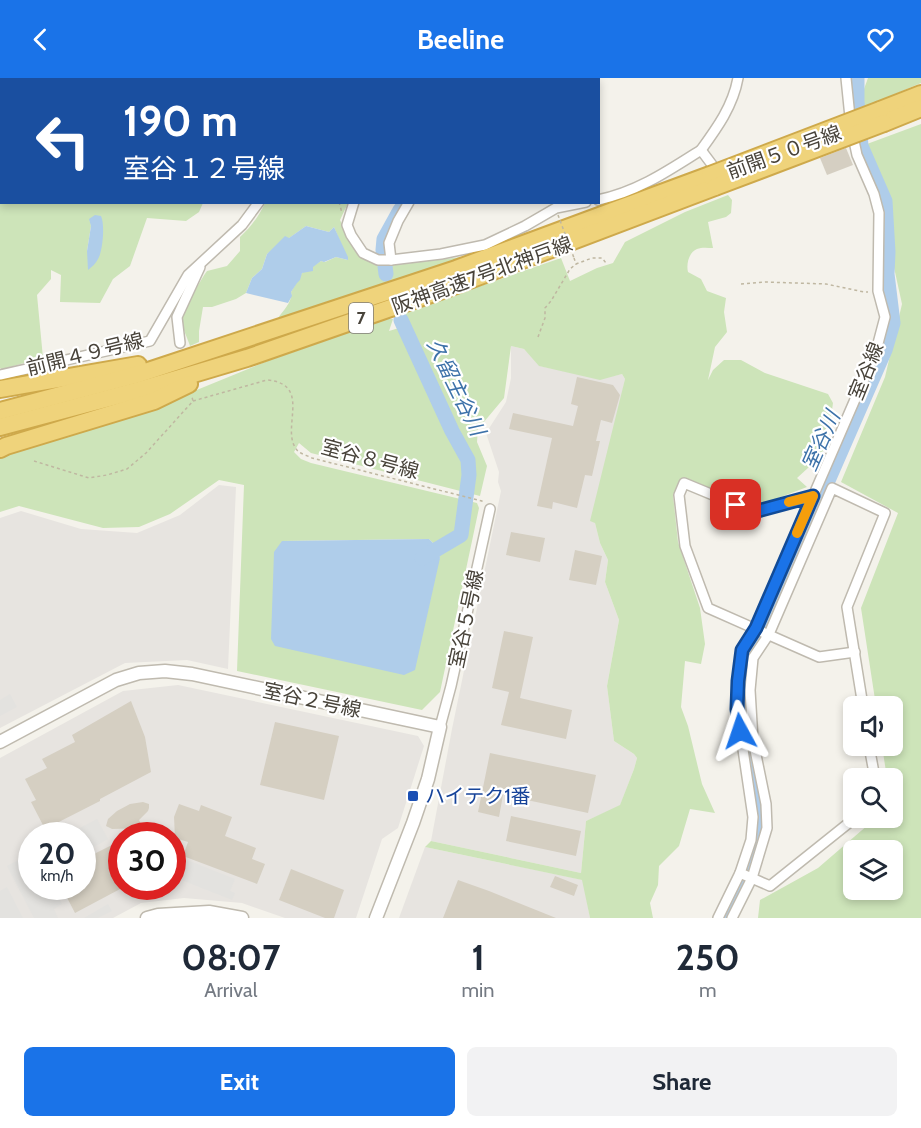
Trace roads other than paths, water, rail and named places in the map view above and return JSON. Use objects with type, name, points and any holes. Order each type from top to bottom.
[{"type":"highway","name":"阪神高速7号北神戸線","points":[[882,117],[921,94]]},
{"type":"highway","name":"阪神高速7号北神戸線","points":[[0,428],[247,358],[451,287],[712,181],[882,117],[921,108]]},
{"type":"highway","name":"阪神高速7号北神戸線","points":[[0,411],[139,374],[712,181]]},
{"type":"highway","points":[[0,389],[204,353]]},
{"type":"highway","points":[[0,449],[154,401],[247,358]]},
{"type":"street","points":[[700,150],[723,119],[736,91],[738,78]]},
{"type":"street","name":"室谷線","points":[[718,918],[740,873],[751,840],[753,818],[737,709],[742,650],[756,628],[876,351],[885,317],[878,291],[879,213],[874,194],[857,155],[850,127],[846,78]]},
{"type":"street","name":"前開５０号線","points":[[600,199],[634,189],[700,150],[722,178],[850,127]]},
{"type":"street","name":"前開４９号線","points":[[0,375],[150,341],[188,275],[242,225],[258,204]]},
{"type":"street","points":[[353,204],[347,225],[351,235],[363,253],[386,260],[441,254],[485,245],[556,208],[576,204]]},
{"type":"street","points":[[386,260],[389,243],[398,220],[408,204]]},
{"type":"street","points":[[180,343],[177,316],[202,262]]},
{"type":"street","points":[[813,496],[754,512],[684,483],[679,495],[685,546],[708,608],[819,657],[855,652]]},
{"type":"street","points":[[732,918],[752,878],[767,828],[766,804],[753,740],[750,690],[753,658],[769,634],[832,488],[885,513],[847,607],[862,696]]},
{"type":"street","name":"室谷５号線","points":[[440,728],[490,509]]},
{"type":"street","name":"室谷２号線","points":[[0,742],[116,680],[139,673],[165,671],[192,674],[440,728]]},
{"type":"street","points":[[376,918],[421,801],[440,728]]},
{"type":"street","points":[[740,873],[770,886],[843,828]]},
{"type":"street","points":[[147,918],[158,915],[209,912],[242,918]]},
{"type":"water","points":[[95,215],[101,216],[102,220],[102,244],[98,259],[88,270],[87,251],[91,226],[89,219]]},
{"type":"water","points":[[306,226],[329,232],[334,227],[348,260],[336,257],[321,261],[313,267],[313,271],[302,273],[291,292],[292,296],[288,303],[246,293],[252,278],[262,269],[267,254],[285,236],[289,238]]},
{"type":"water","points":[[429,539],[437,547],[440,558],[415,670],[404,675],[275,646],[271,639],[274,552],[282,541]]},
{"type":"waterway","name":"室谷川","points":[[726,918],[744,883],[759,835],[761,814],[749,762],[745,730],[745,691],[749,655],[775,602],[885,350],[893,323],[887,274],[885,201],[861,146],[857,78]]},
{"type":"waterway","name":"久留主谷川","points":[[386,274],[384,239],[400,210]]},
{"type":"waterway","name":"久留主谷川","points":[[401,320],[452,431],[468,460],[469,475],[461,535],[422,558]]},
{"type":"place","name":"ハイテク1番","points":[[413,796]]}]
